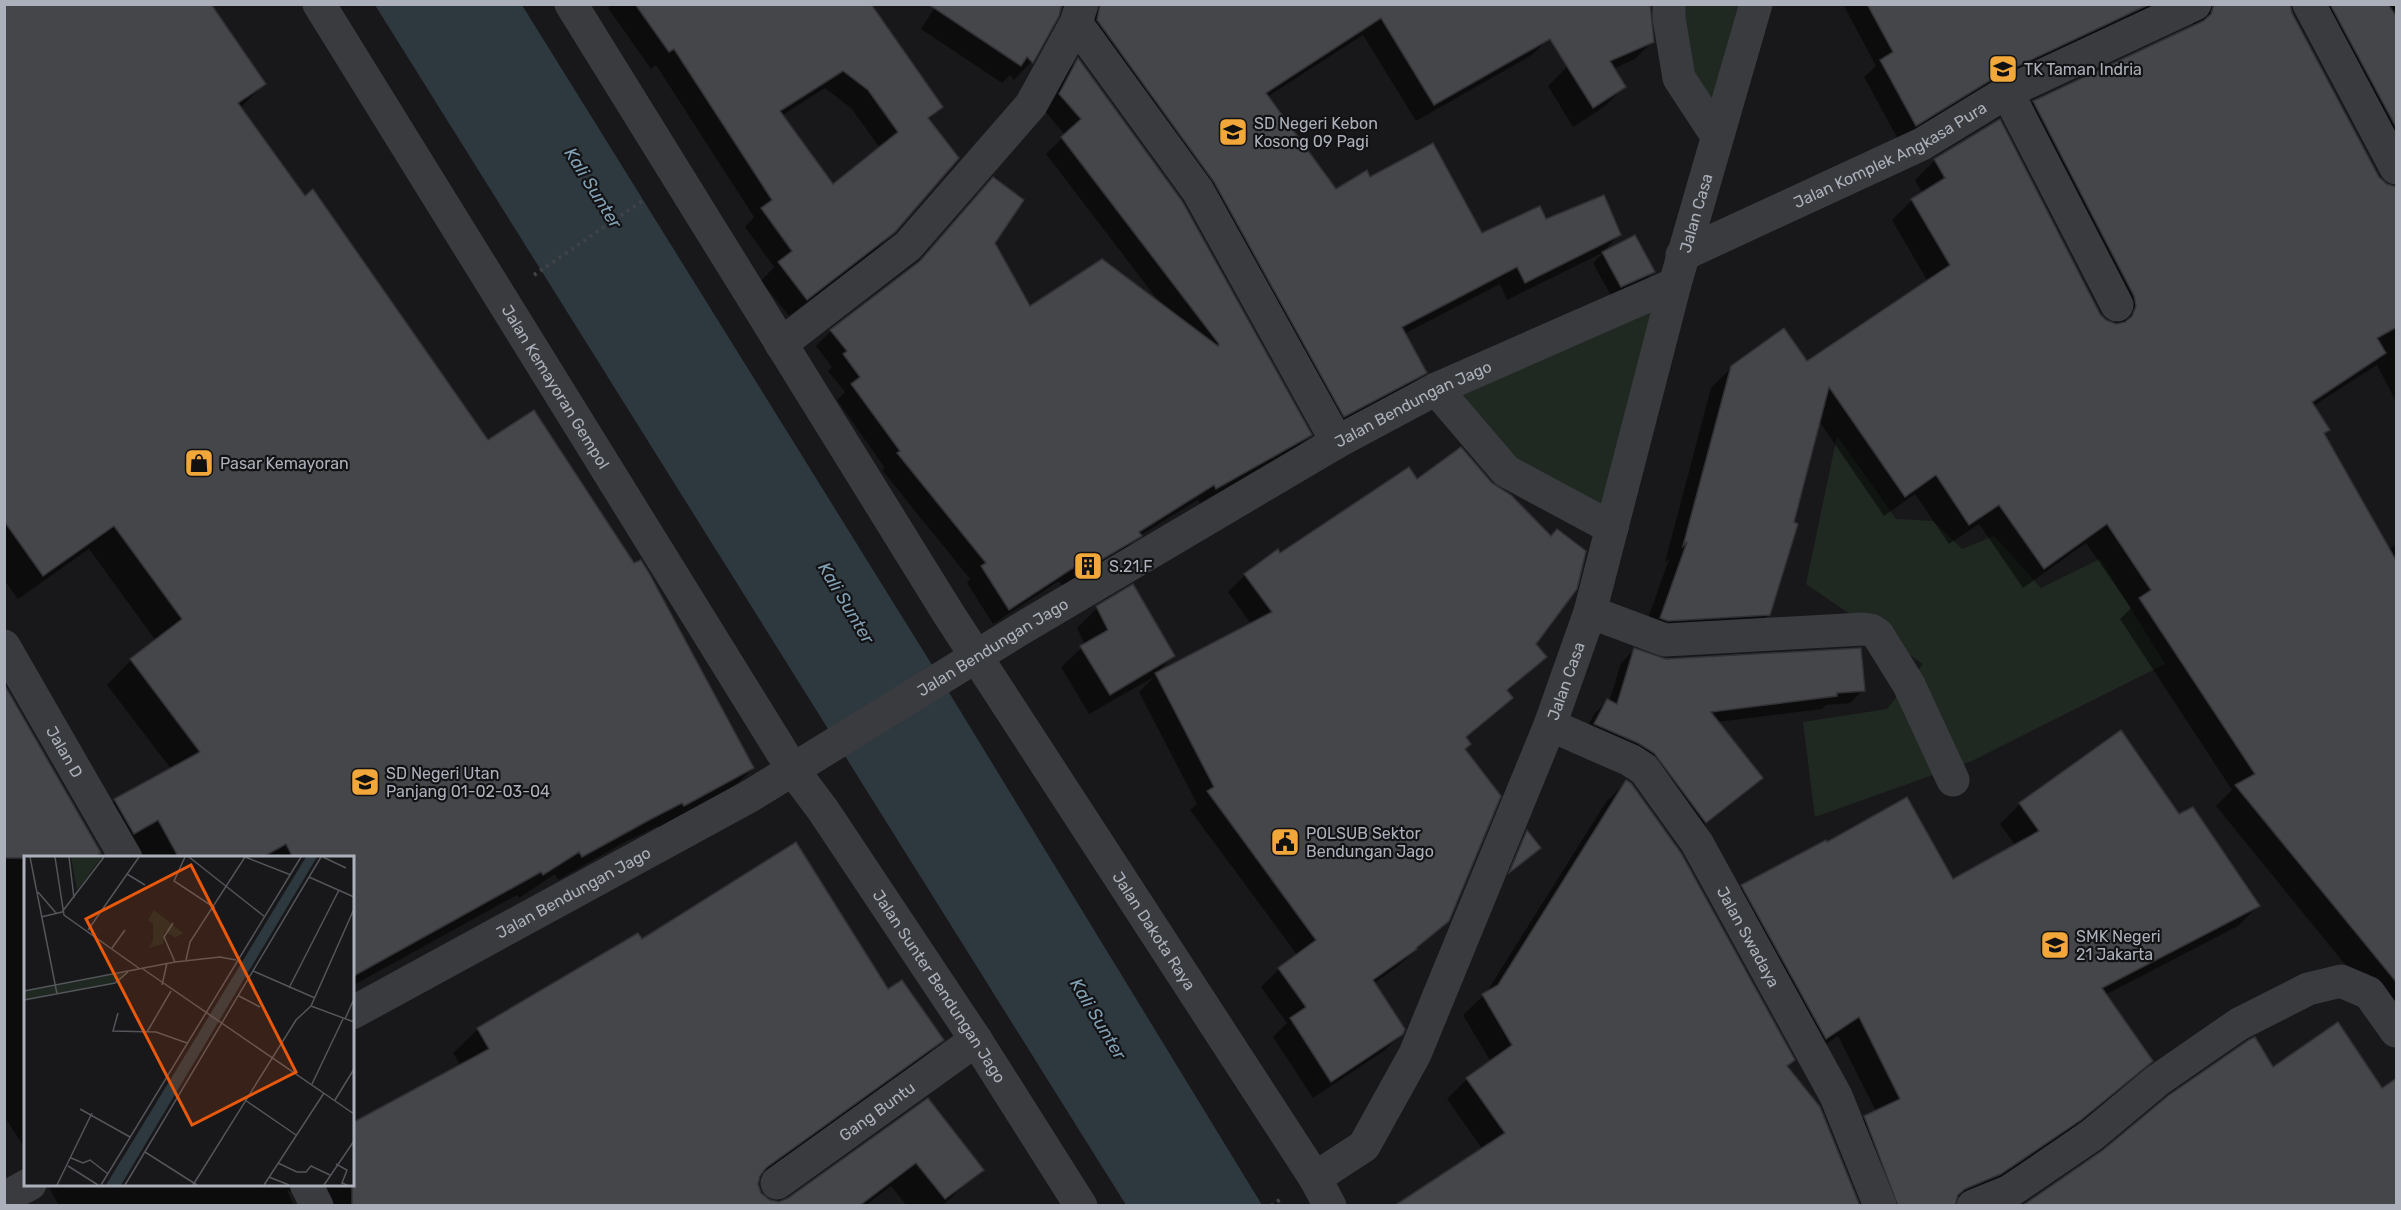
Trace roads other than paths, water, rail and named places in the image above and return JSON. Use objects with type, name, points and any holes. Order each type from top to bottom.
[{"type":"street","name":"Jalan Kemayoran Gempol","points":[[319,4],[793,770]]},
{"type":"street","points":[[571,4],[948,613],[969,661]]},
{"type":"street","points":[[1669,4],[1669,18],[1679,78],[1717,136]]},
{"type":"street","name":"Jalan Casa","points":[[1322,1192],[1364,1146],[1415,1054],[1550,725],[1590,612],[1678,270],[1756,4]]},
{"type":"street","name":"Jalan Komplek Angkasa Pura","points":[[1678,270],[1922,144],[2007,92],[2195,4]]},
{"type":"street","points":[[2308,4],[2397,168]]},
{"type":"street","points":[[781,344],[908,246],[1030,105],[1079,14],[1198,191],[1337,442]]},
{"type":"street","points":[[2007,92],[2117,305]]},
{"type":"street","name":"Jalan Bendungan Jago","points":[[354,1012],[740,801],[969,661],[1337,442],[1436,389],[1678,270]]},
{"type":"street","points":[[1436,389],[1506,471],[1612,528]]},
{"type":"street","points":[[1590,612],[1665,640],[1871,630],[1878,635],[1909,685],[1953,780]]},
{"type":"street","name":"Jalan D","points":[[4,646],[125,856]]},
{"type":"street","name":"Jalan Dakota Raya","points":[[969,661],[1322,1192]]},
{"type":"street","name":"Jalan Swadaya","points":[[1550,725],[1630,760],[1644,769],[1697,843],[1836,1096],[1880,1206]]},
{"type":"street","name":"Jalan Sunter Bendungan Jago","points":[[793,770],[823,810],[976,1040],[1081,1206]]},
{"type":"street","points":[[1973,1206],[2010,1191],[2092,1135],[2158,1080],[2239,1024],[2308,989],[2341,981],[2369,993],[2397,1031]]},
{"type":"street","name":"Gang Buntu","points":[[777,1183],[976,1040]]},
{"type":"street","points":[[4,1198],[28,1186]]},
{"type":"street","points":[[307,1186],[317,1206]]},
{"type":"water","name":"Kali Sunter","points":[[375,5],[522,5],[942,681],[1262,1205],[1126,1205]]},
{"type":"place","name":"TK Taman Indria","points":[[2003,69]]},
{"type":"place","name":"SD Negeri Kebon Kosong 09 Pagi","points":[[1233,132]]},
{"type":"place","name":"Pasar Kemayoran","points":[[199,463]]},
{"type":"place","name":"S.21.F","points":[[1088,566]]},
{"type":"place","name":"SD Negeri Utan Panjang 01-02-03-04","points":[[365,782]]},
{"type":"place","name":"POLSUB Sektor Bendungan Jago","points":[[1285,842]]},
{"type":"place","name":"SMK Negeri 21 Jakarta","points":[[2055,945]]}]
